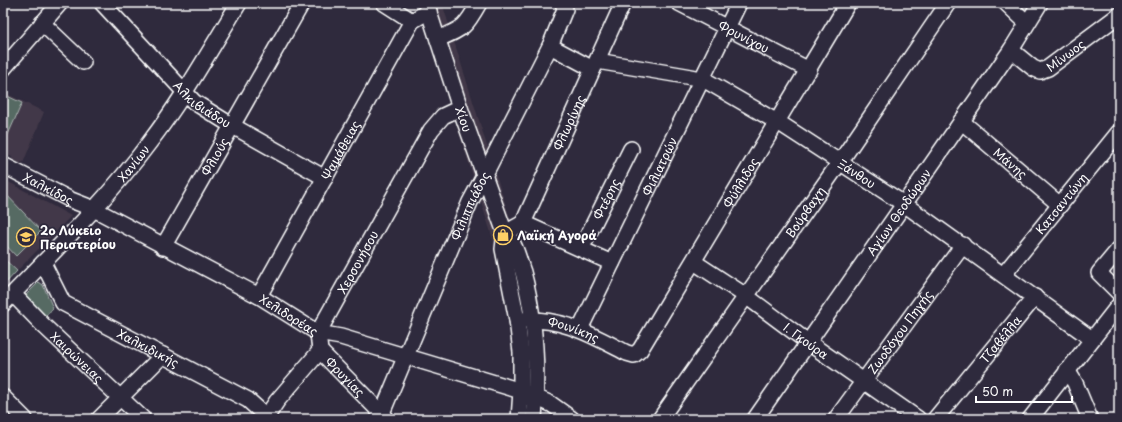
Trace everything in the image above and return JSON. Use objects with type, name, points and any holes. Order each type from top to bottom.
[{"type":"street","points":[[3,69],[60,3]]},
{"type":"street","name":"Αλκιβιάδου","points":[[102,3],[194,102],[231,125],[325,178]]},
{"type":"street","name":"Χανίων","points":[[8,299],[94,210],[149,143],[184,92],[239,3]]},
{"type":"street","name":"Φλιούς","points":[[163,247],[231,125],[302,3]]},
{"type":"street","points":[[384,3],[412,20],[427,7]]},
{"type":"street","points":[[438,38],[460,30],[469,21],[479,3]]},
{"type":"street","name":"Φιλιππιάδος","points":[[385,416],[405,356],[470,202],[550,46],[565,9],[563,3]]},
{"type":"street","name":"Φλωρίνης","points":[[523,224],[624,3]]},
{"type":"street","name":"Φρυνίχου","points":[[679,3],[809,70]]},
{"type":"street","name":"Φιλιατρών","points":[[580,329],[739,3]]},
{"type":"street","name":"Φύλλιδος","points":[[627,353],[634,355],[640,350],[848,3]]},
{"type":"street","name":"Βούρβαχη","points":[[660,419],[840,162],[948,3]]},
{"type":"street","points":[[1006,3],[1027,23]]},
{"type":"street","name":"Αγίων Θεοδώρων","points":[[755,419],[1011,50],[1040,3]]},
{"type":"street","name":"Χίου","points":[[427,7],[484,176],[505,233],[514,246],[522,268],[530,301],[536,353],[536,397],[534,419]]},
{"type":"street","name":"Μίνωος","points":[[1011,50],[1033,68],[1040,71],[1048,68],[1119,15]]},
{"type":"street","name":"Ψαμάθειας","points":[[259,296],[412,20]]},
{"type":"street","points":[[42,23],[83,62]]},
{"type":"street","name":"Ξάνθου","points":[[550,46],[595,65],[702,79],[777,122],[904,204],[1004,274],[1092,339]]},
{"type":"street","name":"Χερσονήσου","points":[[318,333],[431,130],[444,116],[460,108]]},
{"type":"street","name":"Μάνης","points":[[961,121],[1060,205]]},
{"type":"street","name":"Κατσαντώνη","points":[[1004,274],[1119,132]]},
{"type":"street","name":"Φτέρης","points":[[582,249],[631,149]]},
{"type":"street","name":"Χαλκίδος","points":[[3,165],[71,200],[94,210]]},
{"type":"street","name":"Χελιδορέας","points":[[94,210],[259,296],[318,333],[342,337],[521,391],[551,404],[572,419]]},
{"type":"street","points":[[505,233],[523,224],[612,263]]},
{"type":"street","name":"Χίου","points":[[505,233],[503,249],[517,320],[520,352],[521,391],[519,419]]},
{"type":"street","name":"Ζωοδόχου Πηγής","points":[[836,419],[963,245]]},
{"type":"street","points":[[1119,250],[1099,273],[1119,293]]},
{"type":"street","name":"Ι. Γκούρα","points":[[694,262],[746,296],[809,343],[918,419]]},
{"type":"street","name":"Χαλκιδικής","points":[[43,263],[63,303],[248,400],[266,418]]},
{"type":"street","name":"Τζαβέλλα","points":[[935,419],[1035,297]]},
{"type":"street","name":"Χαιρώνειας","points":[[8,299],[143,419]]},
{"type":"street","points":[[1030,419],[1119,305]]},
{"type":"street","name":"Φοινίκης","points":[[517,320],[532,319],[558,322],[580,329],[627,353]]},
{"type":"street","points":[[266,418],[277,401],[320,351],[318,333]]},
{"type":"street","name":"Φρυγίας","points":[[320,351],[385,416]]},
{"type":"street","points":[[99,419],[163,355]]},
{"type":"street","points":[[1067,370],[1075,384],[1090,419]]},
{"type":"street","points":[[3,397],[25,419]]},
{"type":"shaded area","name":"Λαϊκή Αγορά","points":[[418,3],[442,3],[526,270],[535,319],[515,352],[500,261]]},
{"type":"shaded area","points":[[3,92],[44,112],[23,163],[21,162],[21,164],[3,152]]},
{"type":"shaded area","name":"2ο Λύκειο Περιστερίου","points":[[3,179],[71,216],[17,271],[3,258]]},
{"type":"green space","points":[[3,94],[22,103],[3,146]]},
{"type":"green space","points":[[4,192],[41,231],[16,256],[3,242]]},
{"type":"green space","points":[[3,258],[17,271],[3,286]]},
{"type":"green space","points":[[39,282],[43,285],[53,308],[45,317],[25,296]]},
{"type":"place","name":"Λαϊκή Αγορά","points":[[503,235]]},
{"type":"place","name":"2ο Λύκειο Περιστερίου","points":[[26,237]]}]
